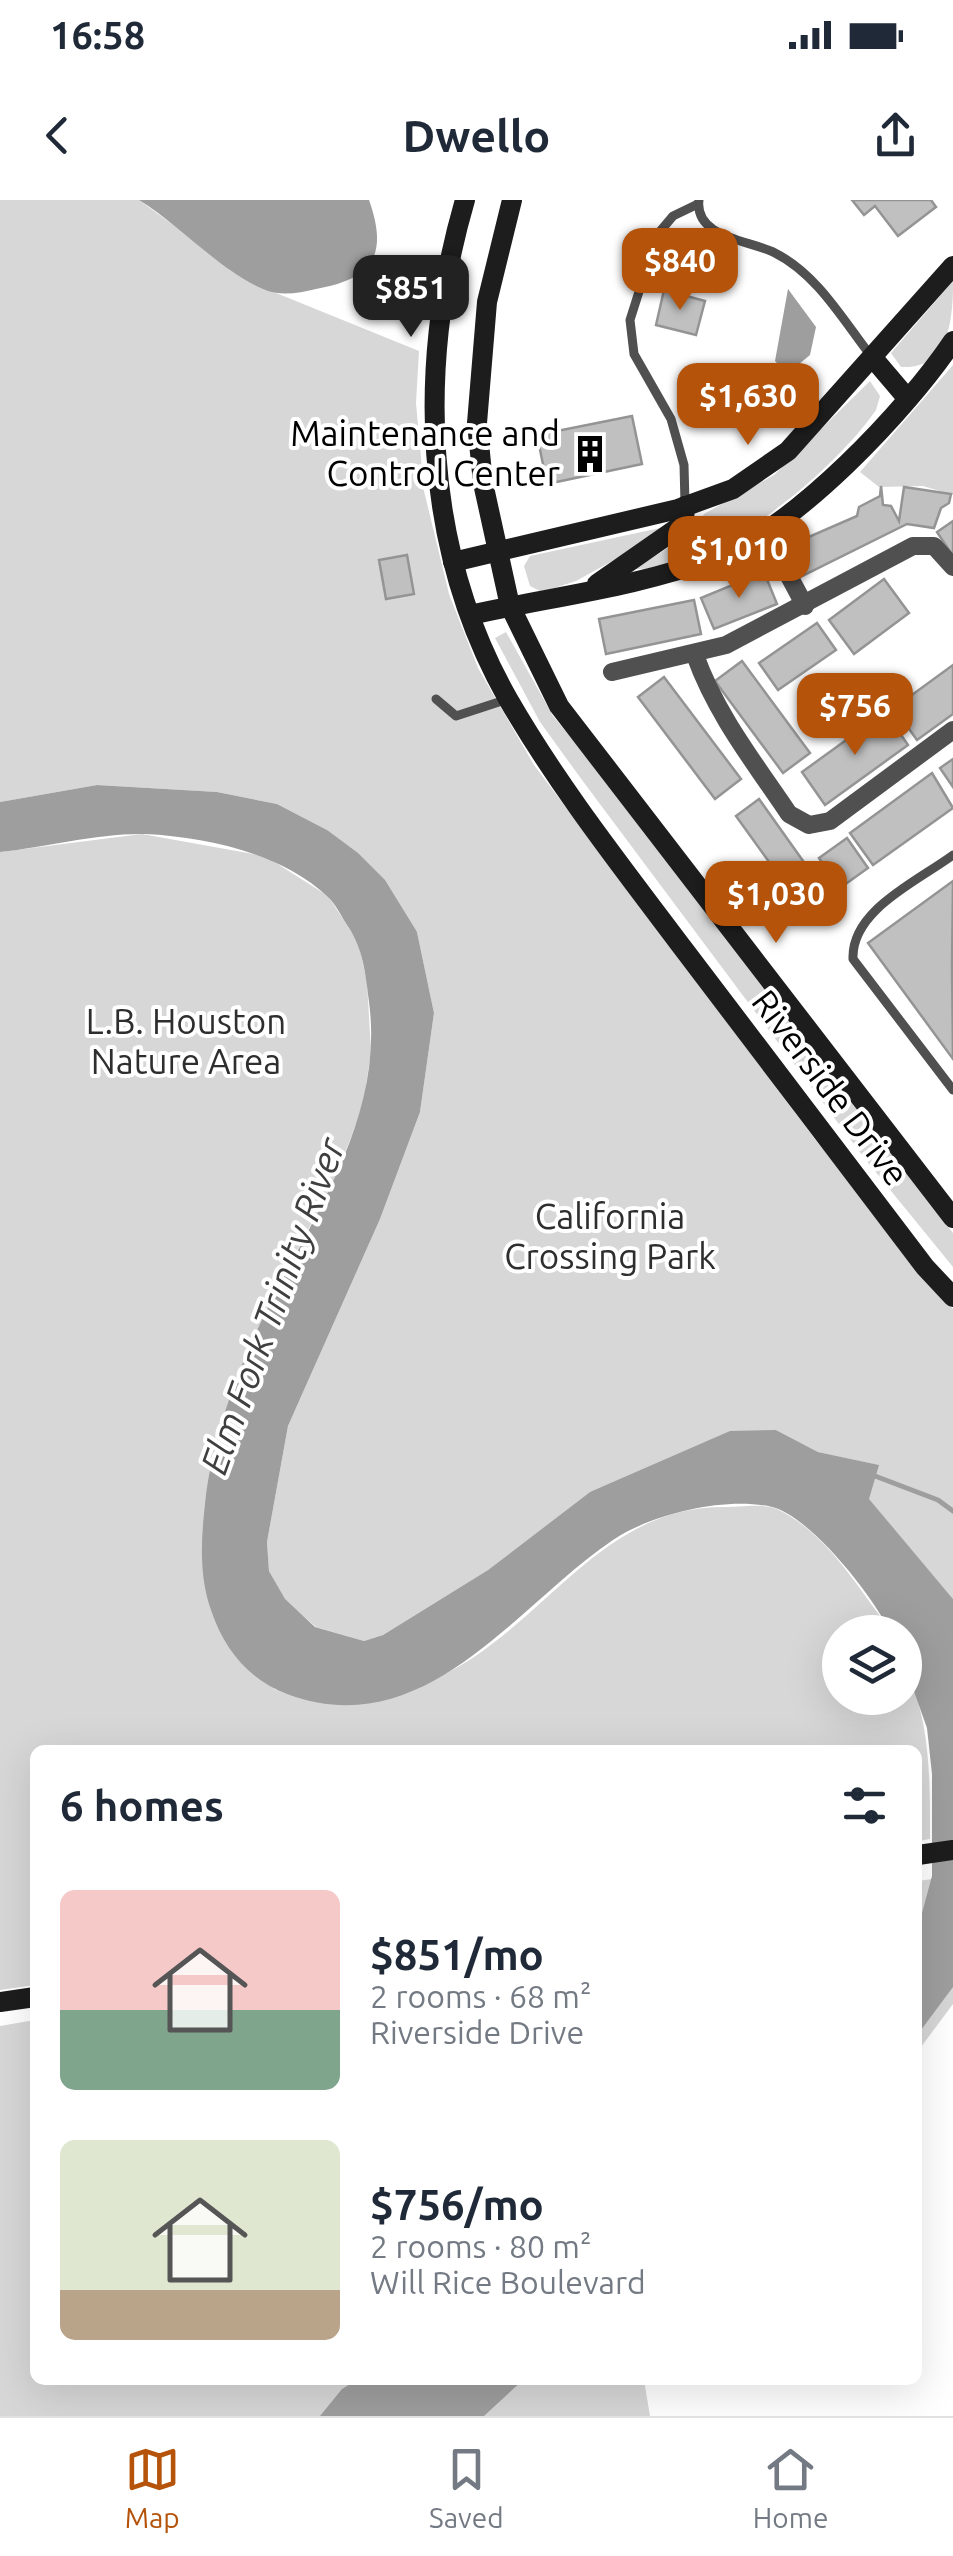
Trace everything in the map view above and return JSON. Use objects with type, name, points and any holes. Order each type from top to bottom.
[{"type":"main road","name":"Riverside Drive","points":[[465,200],[440,298],[433,369],[437,474],[453,562],[470,615],[508,698],[606,846],[925,1267],[953,1297]]},
{"type":"main road","name":"Riverside Drive","points":[[512,200],[497,246],[479,360],[476,423],[496,554],[510,606],[559,706],[953,1218]]},
{"type":"main road","points":[[453,562],[685,506],[733,489],[788,451],[953,266]]},
{"type":"main road","points":[[470,615],[690,566],[738,548],[765,531],[839,470],[907,398],[953,341]]},
{"type":"main road","points":[[872,358],[907,398]]},
{"type":"main road","points":[[591,588],[676,530],[684,520],[685,506]]},
{"type":"main road","points":[[922,1854],[953,1850]]},
{"type":"main road","points":[[0,2002],[30,1997]]},
{"type":"street","points":[[765,531],[805,606]]},
{"type":"street","points":[[612,672],[694,655],[748,635],[902,550],[934,546],[953,566]]},
{"type":"street","points":[[694,655],[708,693],[731,730],[789,814],[808,825],[836,817],[953,730]]},
{"type":"lane","points":[[685,506],[680,450],[671,419],[634,354],[630,320],[657,235],[673,216],[699,202],[707,227],[777,254],[821,290],[872,358]]},
{"type":"lane","points":[[436,699],[456,716],[508,698]]},
{"type":"lane","points":[[953,855],[866,918],[852,942],[853,959],[953,1090]]},
{"type":"lane","points":[[944,1077],[953,1069]]},
{"type":"green space","name":"California Crossing Park","points":[[0,200],[139,200],[254,284],[419,351],[416,403],[424,491],[449,594],[478,668],[534,765],[814,1138],[953,1309],[953,1599],[868,1499],[878,1465],[818,1452],[776,1430],[590,1492],[488,1570],[383,1635],[364,1641],[316,1627],[285,1600],[269,1571],[267,1542],[288,1426],[380,1219],[420,1112],[434,1013],[417,932],[327,830],[277,804],[217,792],[97,785],[0,802]]},
{"type":"green space","points":[[953,281],[949,325],[939,351],[917,366],[901,367],[891,353]]},
{"type":"green space","points":[[953,365],[953,495],[923,486],[879,487],[860,472]]},
{"type":"green space","points":[[870,381],[880,396],[876,410],[831,462],[801,489],[735,537],[700,554],[666,566],[634,569],[694,532],[704,514],[774,475]]},
{"type":"green space","points":[[660,528],[661,534],[576,581],[542,592],[530,586],[524,566],[530,556]]},
{"type":"green space","points":[[506,632],[553,716],[642,824],[953,1233],[953,1267],[865,1159],[540,722],[495,638]]},
{"type":"green space","name":"L.B. Houston Nature Area","points":[[142,834],[265,856],[328,896],[358,942],[367,982],[371,1051],[363,1106],[336,1176],[280,1283],[235,1386],[274,1689],[338,1701],[378,1696],[422,1683],[475,1656],[623,1536],[687,1511],[771,1507],[794,1519],[825,1545],[879,1615],[822,1615],[822,1715],[921,1715],[929,1772],[930,1839],[922,1840],[922,1745],[30,1745],[30,1986],[0,1990],[0,852]]},
{"type":"green space","points":[[953,1876],[953,2004],[922,2046],[922,1880]]},
{"type":"green space","points":[[30,2021],[30,2385],[645,2385],[650,2416],[0,2416],[0,2026]]},
{"type":"water","points":[[139,200],[369,200],[375,219],[376,250],[371,262],[351,279],[303,292],[276,293],[231,270]]},
{"type":"water","points":[[788,289],[816,327],[810,355],[787,374],[775,361]]},
{"type":"water","name":"Elm Fork Trinity River","points":[[97,785],[217,792],[277,804],[327,830],[385,880],[417,932],[434,1013],[420,1112],[380,1219],[288,1426],[267,1542],[269,1571],[285,1599],[315,1627],[364,1641],[383,1635],[488,1570],[590,1492],[730,1431],[776,1430],[818,1452],[879,1465],[869,1499],[953,1599],[953,1987],[922,2029],[922,1913],[932,1876],[932,1774],[922,1714],[922,1615],[881,1615],[822,1541],[787,1514],[772,1507],[733,1504],[689,1510],[647,1522],[613,1540],[577,1567],[465,1661],[425,1685],[383,1701],[337,1705],[287,1694],[260,1680],[230,1650],[211,1610],[203,1571],[209,1476],[223,1419],[243,1364],[332,1184],[359,1114],[371,1040],[367,982],[358,945],[330,899],[287,869],[242,850],[193,839],[127,834],[0,852],[0,802]]},
{"type":"water","points":[[349,2385],[518,2385],[484,2416],[320,2416]]},
{"type":"building","points":[[852,200],[931,200],[936,207],[898,236],[875,206],[864,215]]},
{"type":"building","points":[[664,290],[705,301],[696,335],[656,325]]},
{"type":"building","name":"Maintenance and Control Center","points":[[632,416],[642,464],[547,484],[537,435]]},
{"type":"building","points":[[881,486],[883,505],[891,506],[899,521],[904,487],[951,494],[934,528],[907,524],[796,579],[786,561],[796,557],[790,545],[857,516],[859,507],[880,496]]},
{"type":"building","points":[[953,521],[953,556],[937,532]]},
{"type":"building","points":[[407,555],[414,594],[386,599],[379,560]]},
{"type":"building","points":[[764,572],[777,604],[714,629],[701,598]]},
{"type":"building","points":[[884,579],[909,613],[854,654],[829,620]]},
{"type":"building","points":[[694,600],[701,634],[606,654],[599,619]]},
{"type":"building","points":[[817,623],[836,650],[778,690],[759,663]]},
{"type":"building","points":[[742,661],[810,753],[783,773],[715,681]]},
{"type":"building","points":[[953,665],[953,714],[917,740],[894,708]]},
{"type":"building","points":[[664,677],[741,779],[715,799],[638,697]]},
{"type":"building","points":[[885,712],[908,745],[825,805],[802,772]]},
{"type":"building","points":[[953,759],[953,787],[940,768]]},
{"type":"building","points":[[932,773],[953,808],[873,865],[850,833]]},
{"type":"building","points":[[759,799],[823,889],[800,905],[736,816]]},
{"type":"building","points":[[847,838],[868,868],[840,888],[819,858]]},
{"type":"building","points":[[953,881],[952,965],[953,1059],[868,943]]},
{"type":"waterway","points":[[875,1476],[938,1500],[953,1511]]},
{"type":"place","name":"Maintenance and Control Center","points":[[590,454]]}]
